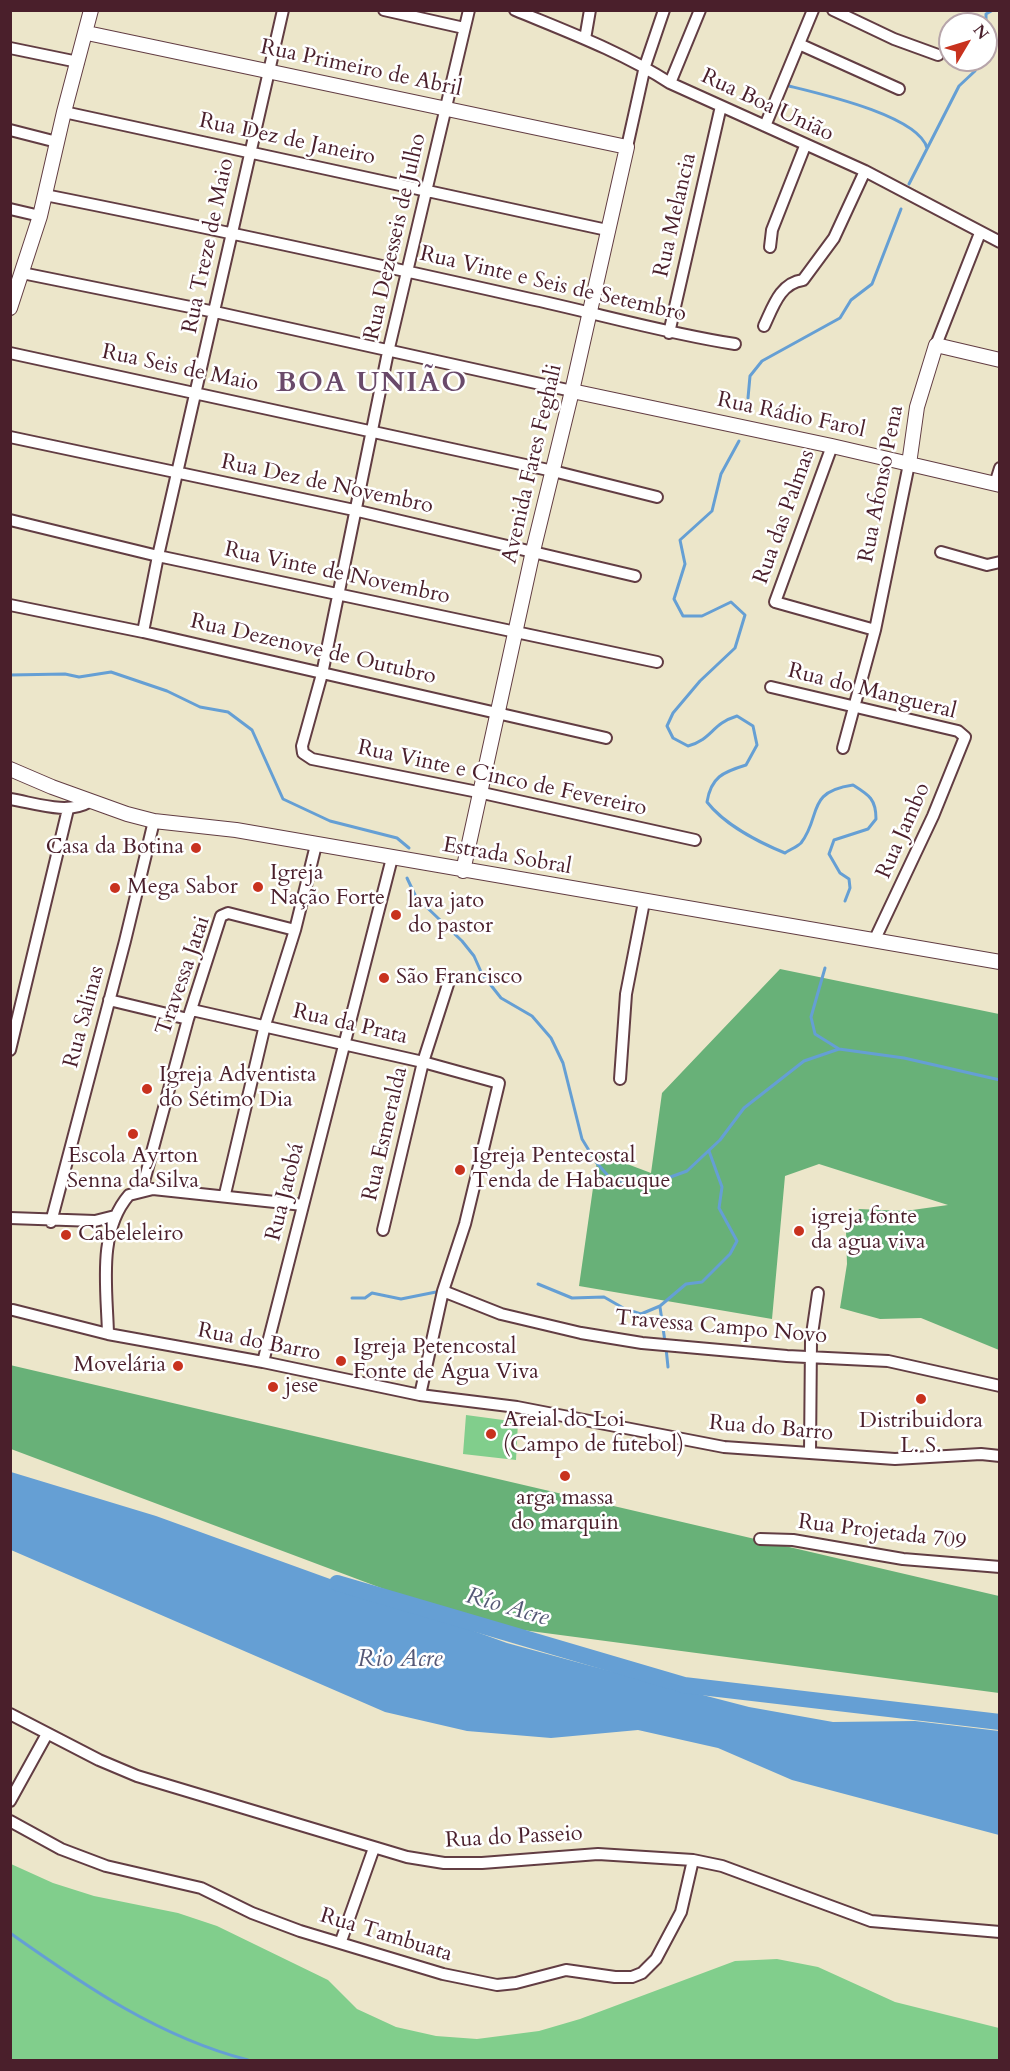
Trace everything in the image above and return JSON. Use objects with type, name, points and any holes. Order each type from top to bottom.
[{"type":"street","points":[[10,308],[40,216],[91,10]]},
{"type":"street","name":"Rua Treze de Maio","points":[[143,632],[158,556],[283,10]]},
{"type":"street","points":[[384,10],[464,28]]},
{"type":"street","name":"Rua Dezesseis de Julho","points":[[303,753],[302,746],[322,674],[354,510],[374,432],[388,352],[469,10]]},
{"type":"street","name":"Rua Boa União","points":[[515,10],[645,66],[670,83],[805,146],[865,171],[999,242]]},
{"type":"street","points":[[585,39],[590,10]]},
{"type":"street","name":"Avenida Fares Feghali","points":[[463,871],[478,792],[499,711],[532,551],[572,391],[645,66],[664,10]]},
{"type":"street","points":[[670,83],[700,10]]},
{"type":"street","points":[[765,126],[813,10]]},
{"type":"street","points":[[833,10],[894,39],[938,55]]},
{"type":"street","name":"Rua Primeiro de Abril","points":[[87,33],[627,147]]},
{"type":"street","points":[[799,44],[899,89]]},
{"type":"street","points":[[10,48],[78,62]]},
{"type":"street","name":"Rua Melancia","points":[[669,333],[720,106]]},
{"type":"street","name":"Rua Dez de Janeiro","points":[[64,112],[607,230]]},
{"type":"street","points":[[10,130],[57,142]]},
{"type":"street","points":[[770,247],[772,230],[805,146]]},
{"type":"street","points":[[764,326],[780,293],[792,282],[803,280],[834,238],[865,171]]},
{"type":"street","name":"Rua Vinte e Seis de Setembro","points":[[45,195],[232,232],[590,312],[669,333],[735,344]]},
{"type":"street","points":[[10,209],[40,216]]},
{"type":"street","name":"Rua Afonso Pena","points":[[843,748],[852,707],[875,630],[909,464],[917,407],[936,345],[980,233]]},
{"type":"street","points":[[22,273],[215,312],[572,391]]},
{"type":"street","points":[[936,345],[999,360]]},
{"type":"street","name":"Rua Seis de Maio","points":[[10,353],[553,471],[657,497]]},
{"type":"street","name":"Rua Rádio Farol","points":[[572,391],[832,446],[997,484]]},
{"type":"street","name":"Rua Dez de Novembro","points":[[10,437],[354,510],[635,576]]},
{"type":"street","name":"Rua das Palmas","points":[[832,446],[776,602],[875,630]]},
{"type":"street","points":[[997,484],[999,468]]},
{"type":"street","name":"Rua Vinte de Novembro","points":[[10,520],[158,556],[657,662]]},
{"type":"street","points":[[941,552],[987,565],[999,562]]},
{"type":"street","name":"Rua Dezenove de Outubro","points":[[10,605],[499,711],[606,738]]},
{"type":"street","name":"Rua do Mangueral","points":[[771,687],[954,730],[964,736]]},
{"type":"street","name":"Rua Jambo","points":[[874,941],[933,816],[965,740],[964,736]]},
{"type":"street","name":"Rua Vinte e Cinco de Fevereiro","points":[[303,753],[312,759],[478,792],[695,840]]},
{"type":"street","name":"Estrada Sobral","points":[[10,769],[89,802],[154,821],[236,830],[644,903],[999,962]]},
{"type":"street","points":[[10,799],[68,808],[79,808],[89,802]]},
{"type":"street","points":[[10,1050],[68,808]]},
{"type":"street","name":"Rua Salinas","points":[[51,1222],[154,821]]},
{"type":"street","points":[[225,1194],[265,1025],[295,930],[316,845]]},
{"type":"street","name":"Rua Jatobá","points":[[263,1362],[392,858]]},
{"type":"street","points":[[620,1078],[626,994],[644,903]]},
{"type":"street","name":"Travessa Jatai","points":[[142,1189],[190,1015],[223,914],[295,930]]},
{"type":"street","name":"Rua Esmeralda","points":[[383,1230],[423,1062],[450,978]]},
{"type":"street","name":"Rua da Prata","points":[[109,1000],[190,1015],[265,1025],[423,1062],[499,1083],[465,1224],[443,1291]]},
{"type":"street","points":[[108,1335],[106,1253],[117,1211],[129,1195],[142,1189],[225,1194],[303,1204]]},
{"type":"street","points":[[10,1218],[51,1222],[94,1221],[117,1211]]},
{"type":"street","points":[[420,1395],[443,1291]]},
{"type":"street","name":"Travessa Campo Novo","points":[[443,1291],[501,1314],[581,1333],[642,1343],[811,1358],[888,1361],[999,1386]]},
{"type":"street","points":[[810,1453],[811,1358],[818,1293]]},
{"type":"street","name":"Rua do Barro","points":[[13,1310],[108,1335],[263,1362],[420,1395],[517,1407],[724,1447],[896,1459],[999,1455]]},
{"type":"street","name":"Rua Projetada 709","points":[[760,1539],[793,1540],[903,1559],[999,1566]]},
{"type":"street","name":"Rua do Passeio","points":[[10,1713],[47,1734],[137,1776],[303,1823],[374,1848],[444,1863],[482,1863],[598,1854],[693,1860],[722,1866],[871,1921],[999,1932]]},
{"type":"street","points":[[10,1801],[47,1734]]},
{"type":"street","name":"Rua Tambuata","points":[[10,1821],[82,1858],[124,1871],[201,1888],[275,1923],[341,1941],[443,1974],[488,1984],[516,1983],[574,1970],[615,1977],[632,1977],[650,1966],[667,1940],[681,1912],[693,1860]]},
{"type":"street","points":[[341,1941],[374,1848]]},
{"type":"green space","points":[[780,969],[999,1014],[999,1350],[921,1318],[880,1319],[840,1308],[847,1264],[846,1231],[859,1209],[905,1211],[948,1205],[819,1164],[785,1176],[772,1319],[579,1286],[598,1153],[651,1173],[662,1093]]},
{"type":"green space","points":[[10,1365],[999,1596],[999,1693],[477,1624],[11,1449]]},
{"type":"green space","name":"Areial do Loi (Campo de futebol)","points":[[466,1415],[518,1422],[516,1460],[463,1454]]},
{"type":"green space","points":[[11,1864],[53,1883],[94,1896],[178,1913],[217,1926],[328,1980],[357,2009],[396,2027],[436,2036],[477,2039],[539,2031],[580,2019],[735,1961],[777,1959],[818,1967],[895,2002],[999,2028],[999,2060],[11,2060]]},
{"type":"water","name":"Rio Acre","points":[[11,1472],[156,1516],[507,1643],[591,1666],[749,1707],[833,1722],[915,1721],[999,1731],[999,1835],[792,1780],[718,1748],[638,1730],[551,1738],[467,1731],[385,1712],[11,1550]]},
{"type":"waterway","points":[[990,12],[993,10]]},
{"type":"waterway","points":[[909,184],[959,86],[974,72]]},
{"type":"waterway","points":[[785,85],[842,100],[887,116],[906,125],[920,136],[927,148]]},
{"type":"waterway","points":[[748,398],[750,376],[762,361],[840,318],[851,300],[872,284],[901,209]]},
{"type":"waterway","points":[[739,441],[721,474],[712,511],[680,540],[685,564],[674,599],[683,616],[702,616],[731,602],[745,615],[735,648],[700,681],[673,713],[667,726],[673,738],[688,746],[703,739],[728,719],[737,716],[753,726],[757,745],[746,765],[719,777],[712,787],[707,802],[742,832],[785,853],[801,843],[817,806],[828,793],[853,785],[867,795],[875,807],[876,819],[868,829],[834,840],[829,854],[840,873],[849,879],[850,888],[845,901]]},
{"type":"waterway","points":[[10,675],[65,674],[79,677],[111,672],[167,691],[200,707],[228,712],[252,730],[283,799],[330,821],[397,838],[409,848]]},
{"type":"waterway","points":[[407,878],[416,897],[462,941],[474,956],[482,974],[501,998],[532,1016],[551,1038],[563,1063],[582,1139],[596,1162],[610,1178],[643,1187],[687,1171],[720,1140],[744,1108],[804,1061],[839,1049],[904,1058],[1000,1080]]},
{"type":"waterway","points":[[825,968],[811,1017],[815,1034],[839,1049]]},
{"type":"waterway","points":[[538,1284],[572,1298],[604,1297],[625,1309],[641,1314],[660,1306],[686,1284],[702,1282],[730,1254],[737,1241],[719,1208],[722,1187],[709,1151]]},
{"type":"waterway","points":[[352,1298],[365,1298],[372,1293],[401,1299],[436,1292]]},
{"type":"waterway","points":[[660,1307],[665,1342]]},
{"type":"waterway","points":[[666,1348],[668,1367]]},
{"type":"waterway","name":"Río Acre","points":[[337,1583],[684,1685],[1000,1722]]},
{"type":"waterway","points":[[10,1933],[66,1972],[153,2024],[215,2050],[248,2060]]},
{"type":"place","name":"Casa da Botina","points":[[196,848]]},
{"type":"place","name":"Igreja Nação Forte","points":[[258,887]]},
{"type":"place","name":"Mega Sabor","points":[[115,888]]},
{"type":"place","name":"lava jato do pastor","points":[[396,915]]},
{"type":"place","name":"São Francisco","points":[[384,978]]},
{"type":"place","name":"Igreja Adventista do Sétimo Dia","points":[[147,1089]]},
{"type":"place","name":"Escola Ayrton Senna da Silva","points":[[133,1134]]},
{"type":"place","name":"Igreja Pentecostal Tenda de Habacuque","points":[[460,1170]]},
{"type":"place","name":"igreja fonte da agua viva","points":[[799,1231]]},
{"type":"place","name":"Cabeleleiro","points":[[66,1235]]},
{"type":"place","name":"Igreja Petencostal Fonte de Água Viva","points":[[341,1361]]},
{"type":"place","name":"Movelária","points":[[178,1366]]},
{"type":"place","name":"jese","points":[[273,1387]]},
{"type":"place","name":"Distribuidora L. S.","points":[[921,1399]]},
{"type":"place","name":"Areial do Loi (Campo de futebol)","points":[[491,1434]]},
{"type":"place","name":"arga massa do marquin","points":[[565,1476]]},
{"type":"district","name":"BOA UNIÃO","points":[[372,385]]}]
